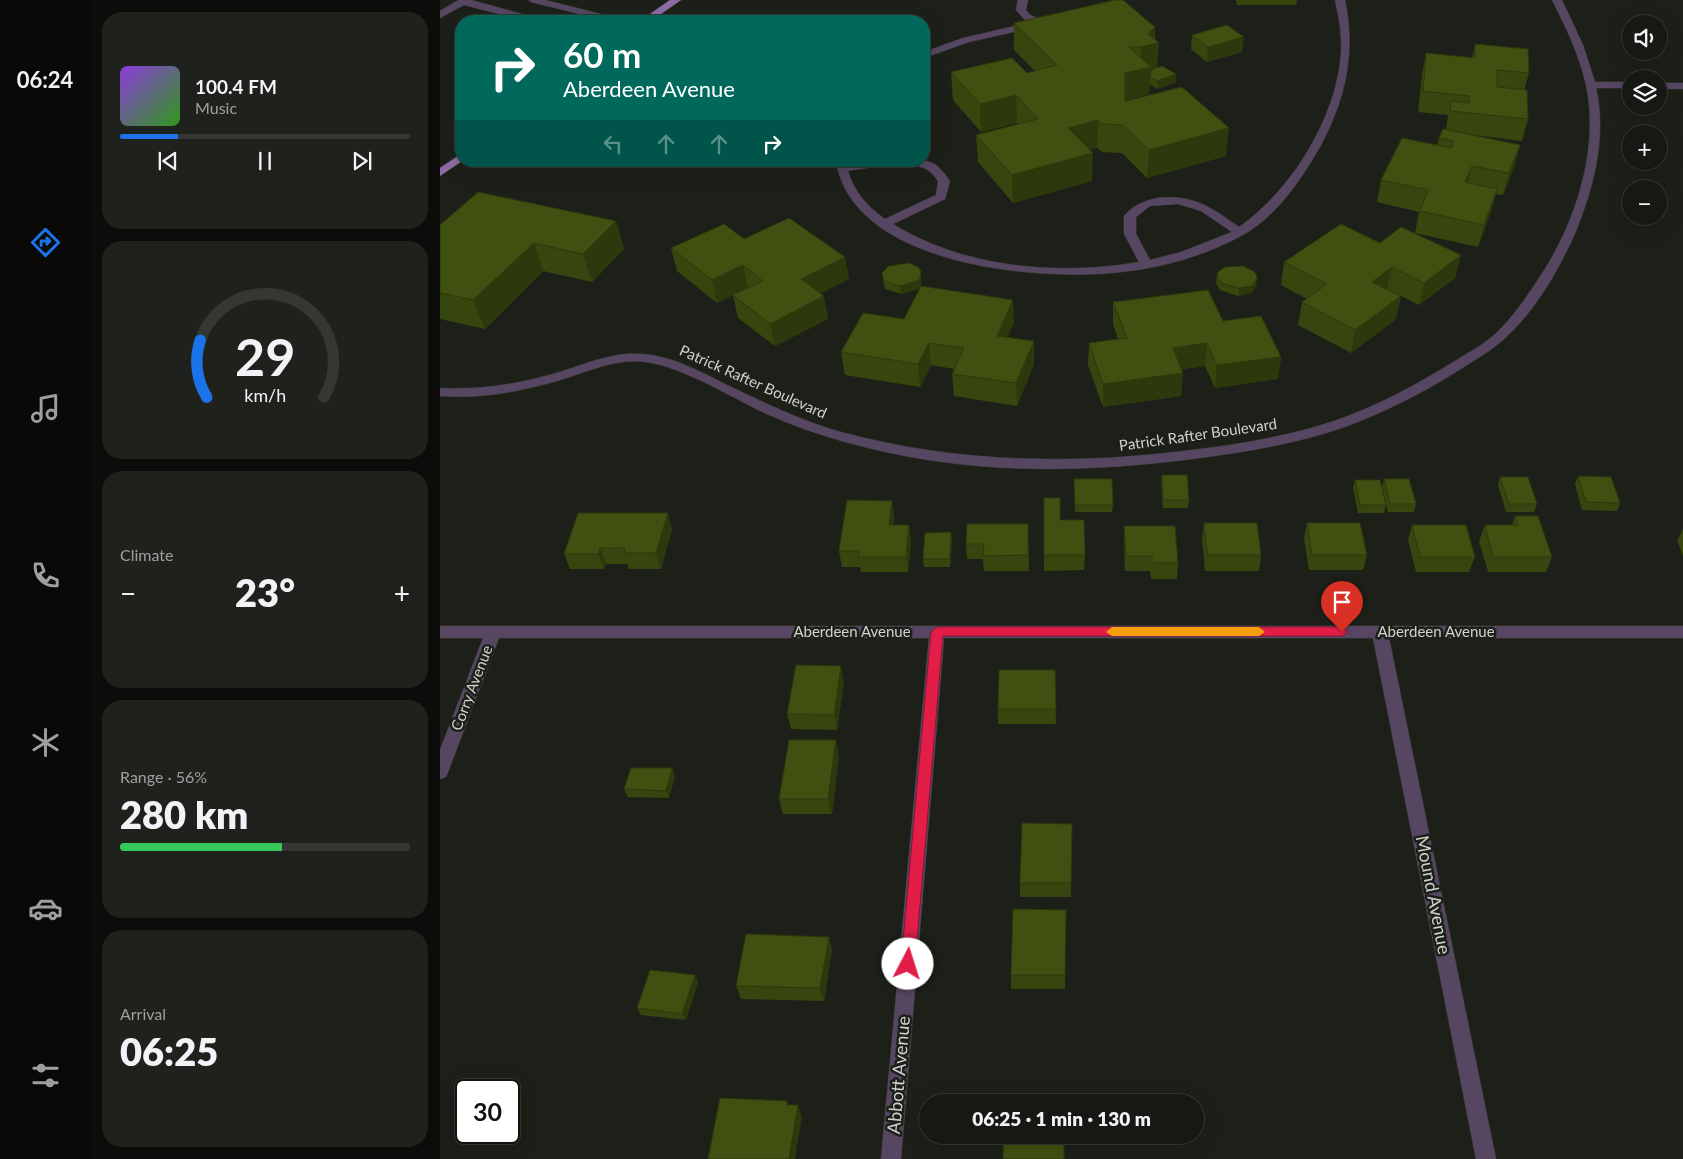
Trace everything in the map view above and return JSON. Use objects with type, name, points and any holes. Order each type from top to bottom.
[{"type":"main road","points":[[654,15],[676,0]]},
{"type":"main road","points":[[440,173],[455,162]]},
{"type":"street","points":[[534,0],[594,15]]},
{"type":"street","points":[[1023,0],[1021,10],[1027,17],[1038,23],[1059,27]]},
{"type":"street","points":[[842,167],[852,194],[862,206],[884,224],[936,250],[1003,267],[1064,271],[1117,268],[1146,264],[1198,251],[1239,232],[1272,206],[1287,190],[1300,171],[1329,120],[1337,101],[1347,59],[1347,41],[1340,0]]},
{"type":"street","name":"Patrick Rafter Boulevard","points":[[440,392],[485,393],[633,357],[666,361],[790,419],[831,434],[925,455],[980,462],[1104,464],[1168,459],[1261,445],[1308,434],[1378,408],[1426,386],[1488,346],[1503,333],[1532,298],[1558,257],[1582,196],[1592,153],[1595,125],[1590,85],[1583,58],[1557,0]]},
{"type":"street","points":[[440,15],[464,1],[515,15]]},
{"type":"street","points":[[930,52],[944,46],[1038,23]]},
{"type":"street","points":[[1590,85],[1622,86]]},
{"type":"street","points":[[1667,86],[1683,86]]},
{"type":"street","points":[[884,224],[941,197],[944,181],[935,169],[930,166]]},
{"type":"street","points":[[1146,264],[1130,234],[1130,216],[1147,203],[1179,201],[1205,209],[1239,232]]},
{"type":"street","name":"Aberdeen Avenue","points":[[440,632],[1683,632]]},
{"type":"street","name":"Corry Avenue","points":[[440,772],[493,632]]},
{"type":"street","name":"Abbott Avenue","points":[[891,1159],[937,632]]},
{"type":"street","name":"Mound Avenue","points":[[1380,632],[1486,1159]]},
{"type":"building","points":[[1115,0],[1123,0],[1155,27],[1148,34],[1159,43],[1141,47],[1129,47],[1151,67],[1125,73],[1125,101],[1182,87],[1229,128],[1149,150],[1123,125],[1102,124],[1098,120],[1068,128],[1093,153],[1012,175],[976,135],[1038,119],[1016,95],[980,104],[951,72],[1012,58],[1027,73],[1057,65],[1014,23]]},
{"type":"building","points":[[1227,25],[1244,37],[1208,47],[1192,35]]},
{"type":"building","points":[[1475,44],[1528,49],[1529,73],[1497,70],[1497,87],[1527,90],[1528,119],[1450,111],[1451,101],[1469,103],[1469,96],[1423,91],[1426,53],[1475,58]]},
{"type":"building","points":[[1162,66],[1176,74],[1157,81],[1150,77],[1151,70]]},
{"type":"building","points":[[1443,129],[1520,145],[1509,173],[1472,166],[1465,182],[1497,189],[1484,225],[1420,211],[1428,190],[1381,180],[1402,138],[1451,148],[1454,141],[1439,138]]},
{"type":"building","points":[[478,192],[616,221],[583,254],[534,243],[473,300],[440,293],[440,225]]},
{"type":"building","points":[[789,218],[845,257],[801,279],[824,296],[770,324],[733,295],[763,281],[743,265],[712,280],[671,248],[724,224],[744,239]]},
{"type":"building","points":[[1341,224],[1380,243],[1401,227],[1461,255],[1424,283],[1392,267],[1372,282],[1401,296],[1355,330],[1302,302],[1327,284],[1284,262]]},
{"type":"building","points":[[909,263],[918,267],[921,271],[920,278],[917,281],[900,286],[884,281],[882,273],[889,266]]},
{"type":"building","points":[[1243,266],[1256,274],[1257,278],[1252,286],[1239,288],[1221,283],[1217,276],[1218,272],[1225,267]]},
{"type":"building","points":[[921,286],[1013,300],[997,336],[1034,341],[1016,383],[952,374],[964,348],[929,343],[918,364],[841,352],[863,313],[904,319]]},
{"type":"building","points":[[1208,290],[1223,321],[1261,316],[1281,357],[1217,365],[1207,343],[1173,348],[1183,373],[1103,384],[1089,343],[1127,338],[1113,302]]},
{"type":"building","points":[[1162,475],[1187,475],[1189,500],[1163,500]]},
{"type":"building","points":[[1578,476],[1611,477],[1620,503],[1586,502]]},
{"type":"building","points":[[1500,477],[1528,477],[1537,504],[1509,504]]},
{"type":"building","points":[[1074,479],[1112,479],[1113,505],[1075,505]]},
{"type":"building","points":[[1384,479],[1409,479],[1416,504],[1390,504]]},
{"type":"building","points":[[1355,480],[1380,480],[1386,505],[1360,505]]},
{"type":"building","points":[[1044,498],[1060,498],[1060,520],[1084,520],[1085,555],[1044,555]]},
{"type":"building","points":[[847,500],[892,501],[889,525],[909,525],[906,557],[859,557],[859,551],[839,551]]},
{"type":"building","points":[[578,513],[668,513],[656,553],[624,553],[625,548],[600,548],[598,554],[564,554]]},
{"type":"building","points":[[1515,516],[1538,516],[1552,557],[1493,557],[1485,525],[1518,525]]},
{"type":"building","points":[[1204,523],[1257,523],[1261,555],[1207,555]]},
{"type":"building","points":[[1307,523],[1360,523],[1367,555],[1312,555]]},
{"type":"building","points":[[967,524],[1028,524],[1028,555],[983,556],[984,544],[966,544]]},
{"type":"building","points":[[1412,525],[1466,525],[1475,557],[1420,557]]},
{"type":"building","points":[[1124,526],[1175,526],[1178,563],[1152,563],[1152,556],[1126,556]]},
{"type":"building","points":[[951,532],[950,559],[923,559],[925,533]]},
{"type":"building","points":[[796,665],[841,666],[834,715],[787,714]]},
{"type":"building","points":[[999,670],[1055,670],[1056,709],[998,709]]},
{"type":"building","points":[[789,740],[836,740],[828,799],[779,799]]},
{"type":"building","points":[[631,768],[672,768],[666,791],[624,789]]},
{"type":"building","points":[[1022,823],[1072,824],[1071,883],[1020,883]]},
{"type":"building","points":[[1013,909],[1066,910],[1065,975],[1011,975]]},
{"type":"building","points":[[746,934],[829,937],[820,988],[736,986]]},
{"type":"building","points":[[650,970],[695,975],[682,1014],[637,1008]]},
{"type":"building","points":[[720,1098],[787,1101],[787,1105],[798,1105],[789,1159],[708,1159]]},
{"type":"building","points":[[1004,1144],[1064,1144],[1064,1159],[1003,1159]]},
{"type":"slow traffic","points":[[1112,632],[1259,632]]},
{"type":"route","points":[[908,964],[937,632],[1342,632]]}]
